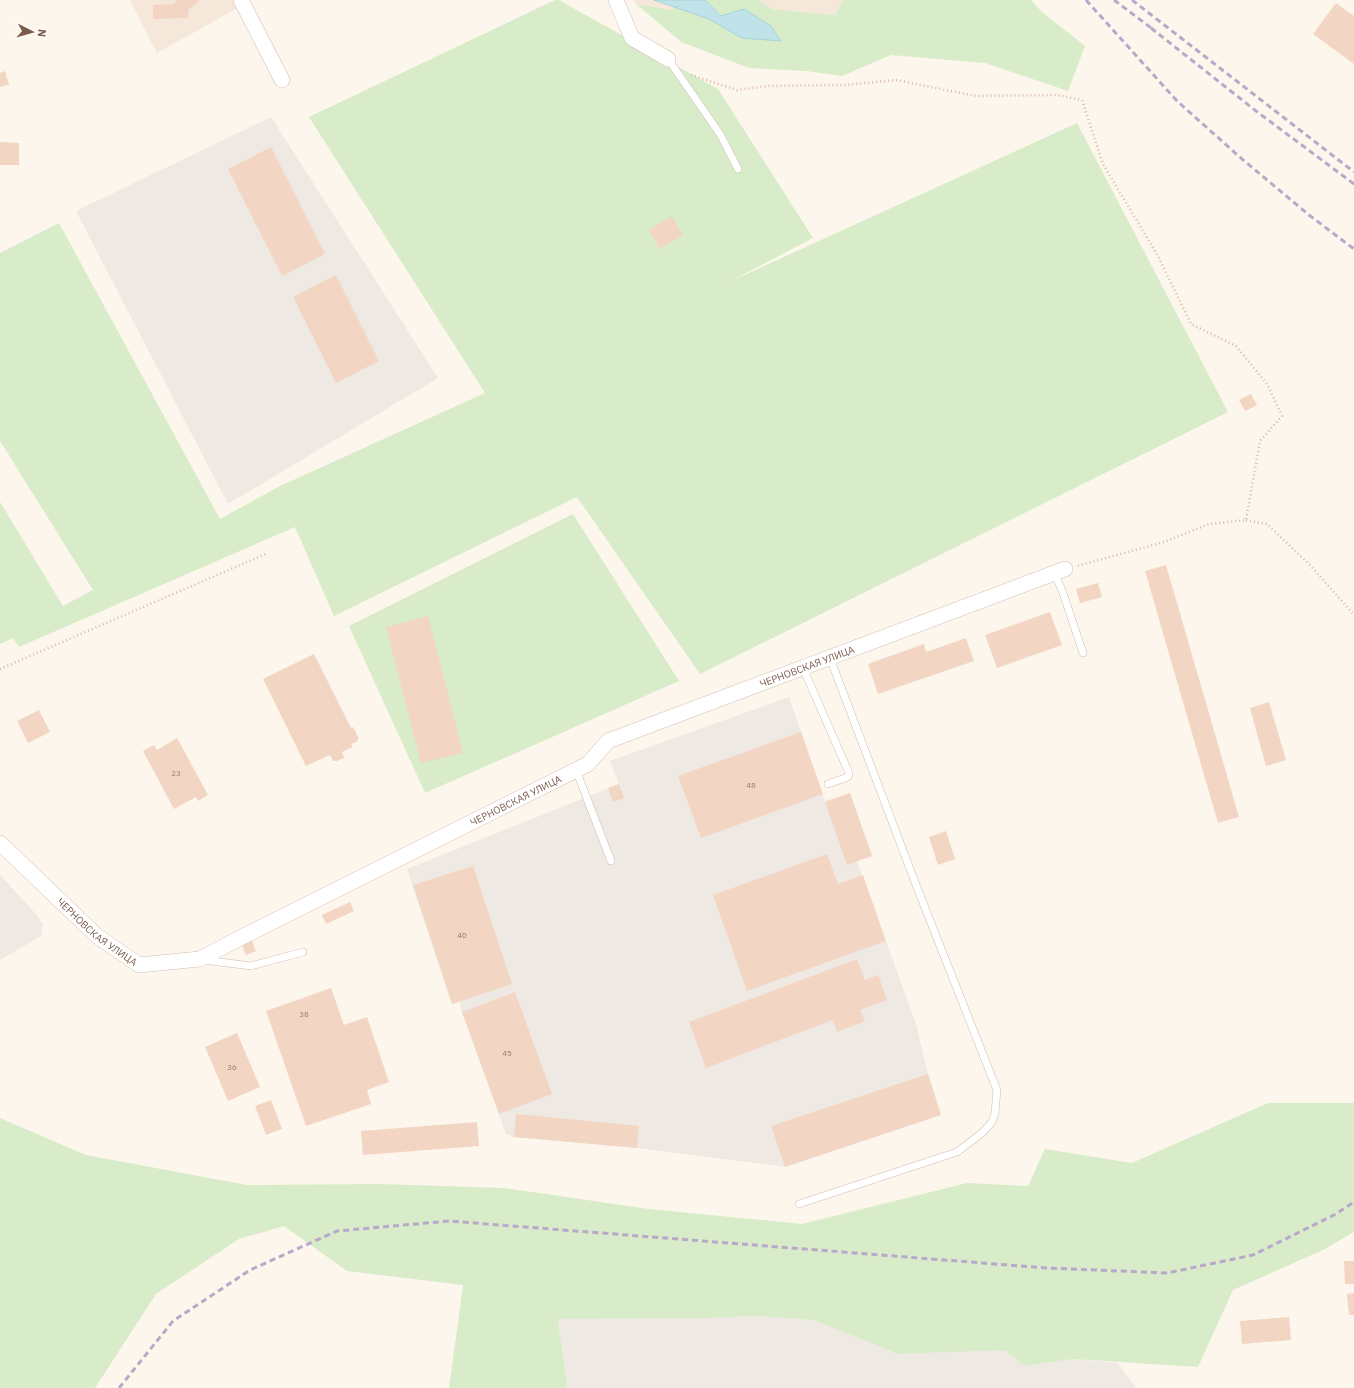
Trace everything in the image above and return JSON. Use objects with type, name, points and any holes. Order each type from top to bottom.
[{"type":"street","points":[[241,0],[282,80]]},
{"type":"street","points":[[616,0],[632,38],[668,59]]},
{"type":"street","name":"ЧЕРНОВСКАЯ УЛИЦА","points":[[0,844],[97,936],[139,965],[200,959],[588,764],[608,741],[1060,571]]},
{"type":"lane","points":[[668,59],[720,134],[738,169]]},
{"type":"lane","points":[[1060,571],[1062,590],[1083,653]]},
{"type":"lane","points":[[800,1204],[957,1152],[982,1133],[992,1122],[995,1113],[997,1090],[918,890],[830,658]]},
{"type":"lane","points":[[803,668],[848,773],[848,777],[828,784]]},
{"type":"lane","points":[[576,770],[611,861]]},
{"type":"lane","points":[[200,959],[251,966],[303,952]]},
{"type":"path","points":[[686,72],[692,76],[737,90],[769,86],[845,85],[896,80],[976,96],[1057,94],[1082,100],[1103,164],[1158,256],[1191,324],[1236,346],[1267,384],[1282,416],[1260,441],[1246,520]]},
{"type":"path","points":[[1060,571],[1164,542],[1209,524],[1246,520],[1267,524],[1311,566],[1354,614]]},
{"type":"path","points":[[0,669],[268,553]]},
{"type":"shaded area","points":[[130,0],[252,0],[157,53]]},
{"type":"shaded area","points":[[633,0],[675,0],[672,10],[636,4]]},
{"type":"shaded area","points":[[758,0],[843,0],[835,15],[772,9]]},
{"type":"shaded area","points":[[271,117],[438,378],[228,504],[76,211]]},
{"type":"shaded area","points":[[789,697],[825,801],[850,793],[872,856],[857,861],[916,1024],[928,1074],[941,1115],[785,1167],[637,1148],[514,1137],[506,1134],[462,1012],[460,1002],[452,1004],[407,869],[619,784],[610,761]]},
{"type":"shaded area","points":[[0,875],[43,924],[41,936],[0,960]]},
{"type":"shaded area","points":[[760,1316],[814,1320],[898,1354],[1005,1349],[1025,1366],[1073,1359],[1118,1363],[1136,1388],[565,1388],[567,1384],[558,1319],[709,1318]]},
{"type":"green space","points":[[555,0],[559,0],[718,89],[813,238],[727,283],[1077,123],[1228,412],[700,674],[577,497],[334,616],[295,527],[19,647],[13,638],[0,644],[0,502],[63,606],[93,590],[0,441],[0,253],[59,223],[220,519],[278,487],[485,393],[309,117]]},
{"type":"green space","points":[[675,0],[758,0],[772,9],[835,15],[843,0],[1031,0],[1042,12],[1085,46],[1068,91],[985,63],[891,55],[842,76],[806,71],[749,68],[681,42],[636,4],[672,10]]},
{"type":"green space","points":[[573,514],[679,681],[425,793],[349,626]]},
{"type":"green space","points":[[1268,1103],[1354,1103],[1354,1232],[1323,1250],[1233,1290],[1198,1367],[1073,1359],[1025,1366],[1005,1350],[898,1354],[814,1320],[760,1316],[709,1318],[558,1319],[567,1384],[565,1388],[449,1388],[463,1285],[347,1271],[284,1226],[239,1239],[156,1294],[95,1388],[0,1388],[0,1118],[86,1155],[247,1185],[380,1184],[505,1188],[649,1209],[802,1224],[967,1183],[1028,1186],[1045,1149],[1132,1163]]},
{"type":"water","points":[[654,0],[705,0],[721,16],[744,9],[771,26],[781,41],[742,38],[709,19]]},
{"type":"building","points":[[178,0],[200,0],[188,10],[188,18],[153,19],[153,5],[173,4]]},
{"type":"building","points":[[1336,3],[1354,16],[1354,64],[1313,34]]},
{"type":"building","points":[[5,71],[9,85],[0,87],[0,73]]},
{"type":"building","points":[[0,142],[19,143],[19,165],[0,165]]},
{"type":"building","points":[[271,147],[325,254],[282,276],[228,169]]},
{"type":"building","points":[[672,216],[683,235],[660,249],[649,230]]},
{"type":"building","points":[[336,275],[379,361],[336,383],[293,297]]},
{"type":"building","points":[[1251,394],[1257,405],[1245,411],[1239,400]]},
{"type":"building","points":[[1166,565],[1239,817],[1218,823],[1145,571]]},
{"type":"building","points":[[1098,583],[1102,597],[1080,603],[1076,589]]},
{"type":"building","points":[[1050,612],[1062,645],[997,668],[985,635]]},
{"type":"building","points":[[428,616],[463,753],[421,763],[386,627]]},
{"type":"building","points":[[966,638],[974,661],[878,694],[868,664],[924,644],[926,652]]},
{"type":"building","points":[[314,654],[351,728],[353,727],[359,739],[357,742],[351,744],[353,747],[342,752],[344,758],[333,761],[330,755],[306,766],[263,679]]},
{"type":"building","points":[[1269,702],[1286,760],[1266,766],[1250,708]]},
{"type":"building","points":[[39,710],[50,732],[28,743],[17,721]]},
{"type":"building","points":[[801,732],[823,794],[701,838],[678,776]]},
{"type":"building","points":[[177,738],[208,795],[198,801],[196,797],[174,809],[143,751],[154,745],[157,750]]},
{"type":"building","points":[[619,784],[624,798],[613,802],[608,788]]},
{"type":"building","points":[[850,793],[872,856],[847,865],[825,802]]},
{"type":"building","points":[[946,831],[955,859],[938,865],[929,837]]},
{"type":"building","points":[[827,854],[838,884],[863,875],[886,941],[747,991],[713,895]]},
{"type":"building","points":[[473,866],[512,984],[452,1004],[413,885]]},
{"type":"building","points":[[350,902],[354,911],[326,924],[322,915]]},
{"type":"building","points":[[252,941],[256,951],[246,955],[242,945]]},
{"type":"building","points":[[857,959],[865,980],[878,975],[887,1000],[860,1010],[865,1021],[837,1032],[833,1020],[706,1068],[689,1022]]},
{"type":"building","points":[[331,988],[344,1025],[367,1017],[389,1082],[367,1090],[371,1104],[306,1126],[266,1011]]},
{"type":"building","points":[[515,992],[552,1094],[499,1114],[462,1012]]},
{"type":"building","points":[[237,1033],[260,1087],[228,1101],[205,1047]]},
{"type":"building","points":[[928,1074],[941,1115],[785,1167],[771,1126]]},
{"type":"building","points":[[271,1100],[282,1129],[266,1135],[255,1106]]},
{"type":"building","points":[[516,1114],[639,1126],[637,1148],[514,1137]]},
{"type":"building","points":[[477,1122],[479,1146],[363,1155],[361,1131]]},
{"type":"building","points":[[1344,1261],[1354,1261],[1354,1284],[1345,1284]]},
{"type":"building","points":[[1354,1293],[1354,1315],[1349,1315],[1347,1294]]},
{"type":"building","points":[[1289,1317],[1291,1340],[1242,1344],[1240,1321]]},
{"type":"railway","points":[[1086,0],[1177,101],[1242,159],[1309,215],[1354,249]]},
{"type":"railway","points":[[1114,0],[1154,30]]},
{"type":"railway","points":[[1132,0],[1354,172]]},
{"type":"railway","points":[[1151,28],[1256,111],[1354,184]]},
{"type":"railway","points":[[119,1388],[173,1321],[250,1270],[337,1231],[449,1221],[1046,1268],[1167,1273],[1253,1255],[1334,1215],[1354,1202]]}]
